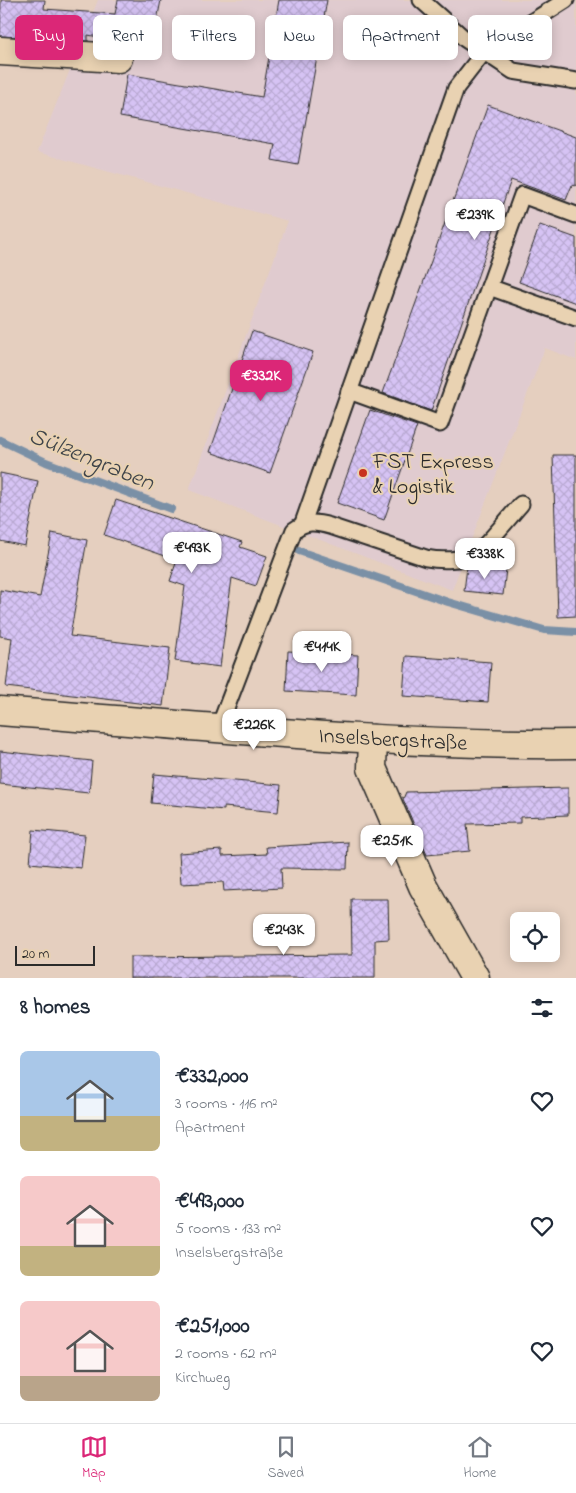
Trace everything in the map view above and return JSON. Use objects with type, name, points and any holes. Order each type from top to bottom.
[{"type":"street","points":[[0,51],[93,57]]},
{"type":"street","name":"Inselsbergstraße","points":[[0,711],[373,739],[576,744]]},
{"type":"street","points":[[373,739],[372,768],[423,886],[475,978]]},
{"type":"lane","points":[[421,0],[468,41]]},
{"type":"lane","points":[[542,15],[566,0]]},
{"type":"lane","points":[[219,727],[294,530],[303,523],[456,88],[478,60]]},
{"type":"lane","points":[[496,60],[513,71],[576,81]]},
{"type":"lane","points":[[349,391],[440,424],[522,196],[576,215]]},
{"type":"lane","points":[[489,287],[576,318]]},
{"type":"lane","points":[[303,523],[315,522],[330,526],[426,558],[436,560],[452,559],[476,553],[521,504]]},
{"type":"shaded area","points":[[98,0],[576,0],[576,360],[545,348],[452,590],[189,490],[288,221],[37,152],[74,60],[83,60],[83,37]]},
{"type":"building","points":[[1,0],[45,0],[44,9],[115,14],[118,0],[161,0],[158,15],[93,15],[93,36],[88,35],[88,41],[83,41],[83,15],[15,15],[15,37],[0,36]]},
{"type":"building","points":[[279,0],[327,0],[324,15],[276,15]]},
{"type":"building","points":[[268,60],[316,60],[298,165],[272,160],[275,144],[120,117],[127,74],[262,97]]},
{"type":"building","points":[[488,105],[576,137],[576,186],[572,185],[566,200],[511,180],[431,411],[383,393]]},
{"type":"building","points":[[540,225],[576,238],[576,303],[519,282]]},
{"type":"building","points":[[252,331],[313,352],[270,473],[210,452]]},
{"type":"building","points":[[370,410],[417,426],[384,520],[337,503]]},
{"type":"building","points":[[553,455],[576,455],[576,616],[558,617]]},
{"type":"building","points":[[0,473],[38,481],[25,546],[0,541]]},
{"type":"building","points":[[116,500],[242,542],[240,547],[267,556],[256,586],[232,578],[220,667],[175,661],[185,586],[170,581],[177,560],[104,535]]},
{"type":"building","points":[[52,533],[87,540],[70,636],[170,648],[163,706],[6,687],[12,638],[0,636],[0,590],[40,597]]},
{"type":"building","points":[[472,565],[506,569],[503,595],[464,591],[467,567]]},
{"type":"building","points":[[288,651],[358,655],[356,695],[286,691]]},
{"type":"building","points":[[406,656],[491,662],[488,702],[403,696]]},
{"type":"building","points":[[0,751],[92,761],[89,793],[0,784]]},
{"type":"building","points":[[154,774],[281,785],[278,812],[224,807],[224,810],[151,803]]},
{"type":"building","points":[[568,788],[568,815],[520,817],[520,823],[467,824],[470,851],[427,855],[403,799],[406,792]]},
{"type":"building","points":[[33,830],[85,835],[81,868],[30,863]]},
{"type":"building","points":[[348,842],[347,869],[281,868],[282,888],[224,891],[223,882],[181,884],[179,853],[222,850],[222,856],[267,854],[266,847]]},
{"type":"building","points":[[351,899],[388,899],[389,939],[375,940],[375,978],[130,978],[130,957],[352,955]]},
{"type":"waterway","name":"Sülzengraben","points":[[0,440],[46,462],[171,509]]},
{"type":"waterway","name":"Sülzengraben","points":[[299,551],[448,602],[544,630],[576,632]]},
{"type":"place","name":"FST Express & Logistik","points":[[363,473]]}]
